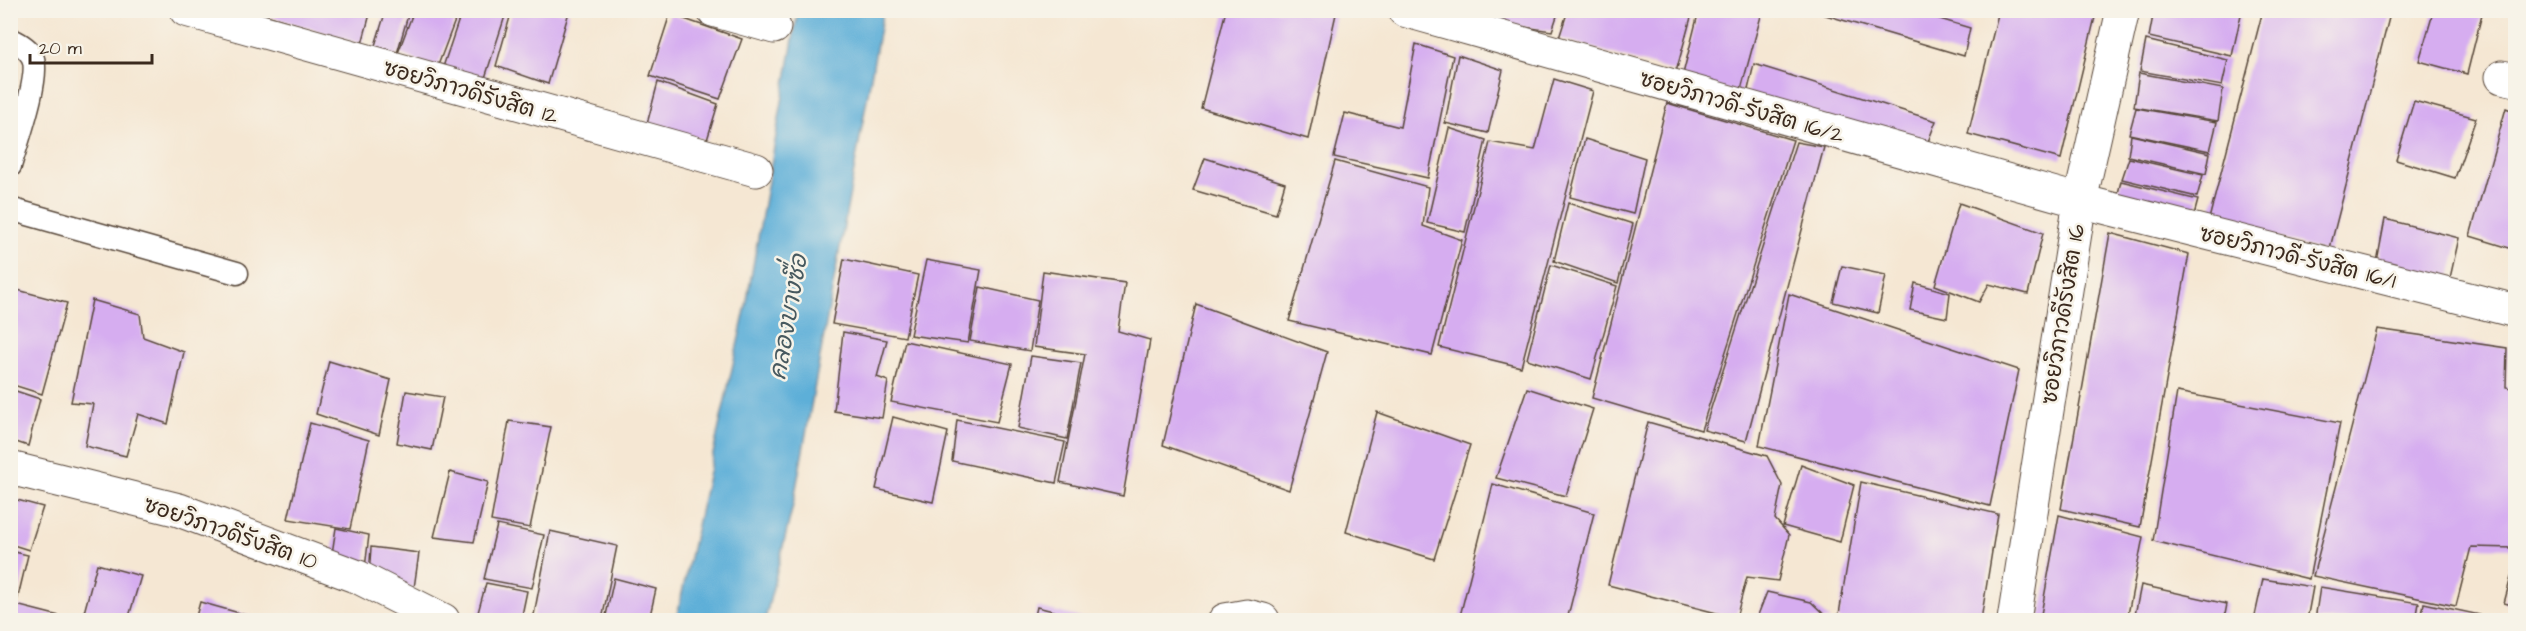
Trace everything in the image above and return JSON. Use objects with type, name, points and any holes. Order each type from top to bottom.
[{"type":"street","name":"ซอยวิภาวดีรังสิต 12","points":[[186,10],[756,170]]},
{"type":"street","points":[[713,10],[774,27]]},
{"type":"street","name":"ซอยวิภาวดี-รังสิต 16/2","points":[[1404,10],[2080,201]]},
{"type":"street","name":"ซอยวิภาวดีรังสิต 16","points":[[2014,621],[2080,201],[2123,10]]},
{"type":"street","name":"ซอยวิภาวดี-รังสิต 16/1","points":[[2080,201],[2516,311]]},
{"type":"street","name":"ซอยวิภาวดีรังสิต 10","points":[[10,468],[179,510],[358,577],[443,621]]},
{"type":"street","points":[[1225,621],[1247,616],[1263,621]]},
{"type":"lane","points":[[10,39],[21,44],[33,57],[35,76],[10,166]]},
{"type":"lane","points":[[10,209],[237,273]]},
{"type":"water","name":"คลองบางซื่อ","points":[[798,11],[883,11],[793,505],[765,620],[676,620],[746,306]]},
{"type":"building","points":[[250,10],[371,10],[362,44]]},
{"type":"building","points":[[386,10],[409,12],[396,57],[373,52]]},
{"type":"building","points":[[414,10],[459,10],[437,68],[398,53]]},
{"type":"building","points":[[462,10],[499,10],[506,13],[484,81],[443,67]]},
{"type":"building","points":[[512,10],[569,12],[548,84],[496,66]]},
{"type":"building","points":[[1226,10],[1325,10],[1336,14],[1308,139],[1201,108]]},
{"type":"building","points":[[1492,10],[1559,10],[1552,31],[1489,22]]},
{"type":"building","points":[[1568,10],[1693,10],[1676,72],[1559,38]]},
{"type":"building","points":[[1699,10],[1745,10],[1761,16],[1740,93],[1682,78]]},
{"type":"building","points":[[1910,10],[1970,28],[1964,56],[1812,11]]},
{"type":"building","points":[[1999,10],[2090,10],[2096,13],[2061,159],[1968,134]]},
{"type":"building","points":[[2154,10],[2242,10],[2232,56],[2149,37]]},
{"type":"building","points":[[2263,10],[2391,10],[2329,252],[2209,219]]},
{"type":"building","points":[[2434,10],[2483,10],[2467,74],[2419,61]]},
{"type":"building","points":[[670,14],[742,39],[720,99],[650,76]]},
{"type":"building","points":[[2146,40],[2228,60],[2222,86],[2140,71]]},
{"type":"building","points":[[1416,44],[1453,56],[1428,178],[1334,157],[1345,113],[1400,127]]},
{"type":"building","points":[[1458,55],[1503,70],[1488,133],[1445,123]]},
{"type":"building","points":[[1754,64],[1936,121],[1926,147],[1747,94]]},
{"type":"building","points":[[2139,73],[2223,89],[2218,121],[2134,107]]},
{"type":"building","points":[[1554,79],[1593,91],[1521,367],[1439,347],[1490,142],[1535,150]]},
{"type":"building","points":[[658,82],[718,104],[707,140],[647,124]]},
{"type":"building","points":[[2414,101],[2476,118],[2455,178],[2396,160]]},
{"type":"building","points":[[1667,103],[1793,140],[1701,430],[1592,398]]},
{"type":"building","points":[[2136,108],[2217,122],[2210,151],[2129,134]]},
{"type":"building","points":[[2506,108],[2516,112],[2516,250],[2470,236]]},
{"type":"building","points":[[1449,128],[1486,140],[1465,232],[1427,223]]},
{"type":"building","points":[[2131,135],[2210,153],[2206,174],[2128,156]]},
{"type":"building","points":[[1585,139],[1645,158],[1633,214],[1570,197]]},
{"type":"building","points":[[1796,142],[1824,147],[1746,441],[1704,430]]},
{"type":"building","points":[[1205,158],[1285,183],[1276,214],[1193,190]]},
{"type":"building","points":[[2129,158],[2203,175],[2197,197],[2122,179]]},
{"type":"building","points":[[1335,161],[1428,187],[1423,226],[1462,240],[1432,355],[1289,321]]},
{"type":"building","points":[[2121,181],[2198,200],[2191,226],[2115,206]]},
{"type":"building","points":[[1568,203],[1633,224],[1618,283],[1554,261]]},
{"type":"building","points":[[1959,203],[2043,233],[2028,294],[1989,284],[1979,302],[1935,285]]},
{"type":"building","points":[[2385,219],[2459,238],[2448,287],[2375,273]]},
{"type":"building","points":[[2110,233],[2189,254],[2140,527],[2061,509]]},
{"type":"building","points":[[844,259],[918,275],[905,337],[832,324]]},
{"type":"building","points":[[926,260],[981,270],[968,343],[910,335]]},
{"type":"building","points":[[1551,265],[1617,286],[1591,379],[1527,359]]},
{"type":"building","points":[[1842,266],[1886,275],[1878,313],[1833,302]]},
{"type":"building","points":[[1043,271],[1125,283],[1118,331],[1150,340],[1123,496],[1060,482],[1085,354],[1034,347]]},
{"type":"building","points":[[1915,283],[1950,293],[1947,318],[1910,310]]},
{"type":"building","points":[[980,287],[1038,300],[1030,351],[970,341]]},
{"type":"building","points":[[10,288],[67,303],[42,394],[10,384]]},
{"type":"building","points":[[1789,294],[2019,370],[1990,506],[1759,446]]},
{"type":"building","points":[[92,300],[140,314],[143,337],[184,352],[168,424],[138,414],[126,456],[85,446],[93,404],[71,402]]},
{"type":"building","points":[[1196,304],[1327,352],[1289,490],[1163,445]]},
{"type":"building","points":[[2377,329],[2507,348],[2506,387],[2516,389],[2516,548],[2471,547],[2456,606],[2313,576]]},
{"type":"building","points":[[843,332],[887,340],[877,377],[888,381],[882,418],[834,411]]},
{"type":"building","points":[[905,341],[1012,364],[997,422],[891,402]]},
{"type":"building","points":[[1031,356],[1081,363],[1067,439],[1018,428]]},
{"type":"building","points":[[329,361],[391,380],[379,435],[316,414]]},
{"type":"building","points":[[1527,388],[1593,409],[1566,496],[1496,478]]},
{"type":"building","points":[[10,389],[40,399],[28,446],[10,440]]},
{"type":"building","points":[[406,391],[443,397],[432,450],[397,443]]},
{"type":"building","points":[[2177,392],[2340,423],[2309,579],[2153,541]]},
{"type":"building","points":[[1377,412],[1470,445],[1434,559],[1346,532]]},
{"type":"building","points":[[893,417],[948,432],[933,502],[876,489]]},
{"type":"building","points":[[957,420],[1065,442],[1056,483],[952,461]]},
{"type":"building","points":[[509,421],[551,427],[530,528],[491,521]]},
{"type":"building","points":[[1648,422],[1767,456],[1782,485],[1775,519],[1789,535],[1778,581],[1747,577],[1736,618],[1608,585]]},
{"type":"building","points":[[310,423],[369,440],[350,529],[288,519]]},
{"type":"building","points":[[1801,465],[1854,485],[1840,542],[1783,526]]},
{"type":"building","points":[[450,472],[488,482],[474,542],[434,537]]},
{"type":"building","points":[[1861,482],[1998,514],[1981,620],[1838,620]]},
{"type":"building","points":[[1493,484],[1594,513],[1567,620],[1459,620]]},
{"type":"building","points":[[10,498],[43,507],[29,550],[10,544]]},
{"type":"building","points":[[2059,515],[2143,537],[2127,620],[2040,620]]},
{"type":"building","points":[[497,525],[544,535],[532,588],[484,579]]},
{"type":"building","points":[[336,528],[369,535],[365,568],[331,560]]},
{"type":"building","points":[[550,531],[617,546],[602,620],[533,620]]},
{"type":"building","points":[[371,547],[419,553],[414,588],[369,576]]},
{"type":"building","points":[[10,551],[28,555],[16,605],[75,620],[10,620]]},
{"type":"building","points":[[2516,559],[2516,606],[2504,603]]},
{"type":"building","points":[[97,564],[141,576],[128,620],[82,620]]},
{"type":"building","points":[[614,578],[656,589],[649,620],[605,620]]},
{"type":"building","points":[[2263,579],[2313,587],[2307,620],[2254,620]]},
{"type":"building","points":[[486,583],[527,591],[521,620],[476,620]]},
{"type":"building","points":[[2141,585],[2227,604],[2224,620],[2134,620]]},
{"type":"building","points":[[2320,587],[2419,603],[2416,620],[2315,620]]},
{"type":"building","points":[[1767,592],[1811,602],[1830,620],[1756,620]]},
{"type":"building","points":[[200,602],[257,618],[256,620],[195,620]]},
{"type":"building","points":[[2424,603],[2480,615],[2479,620],[2421,620]]},
{"type":"building","points":[[1037,607],[1089,620],[1034,620]]}]
